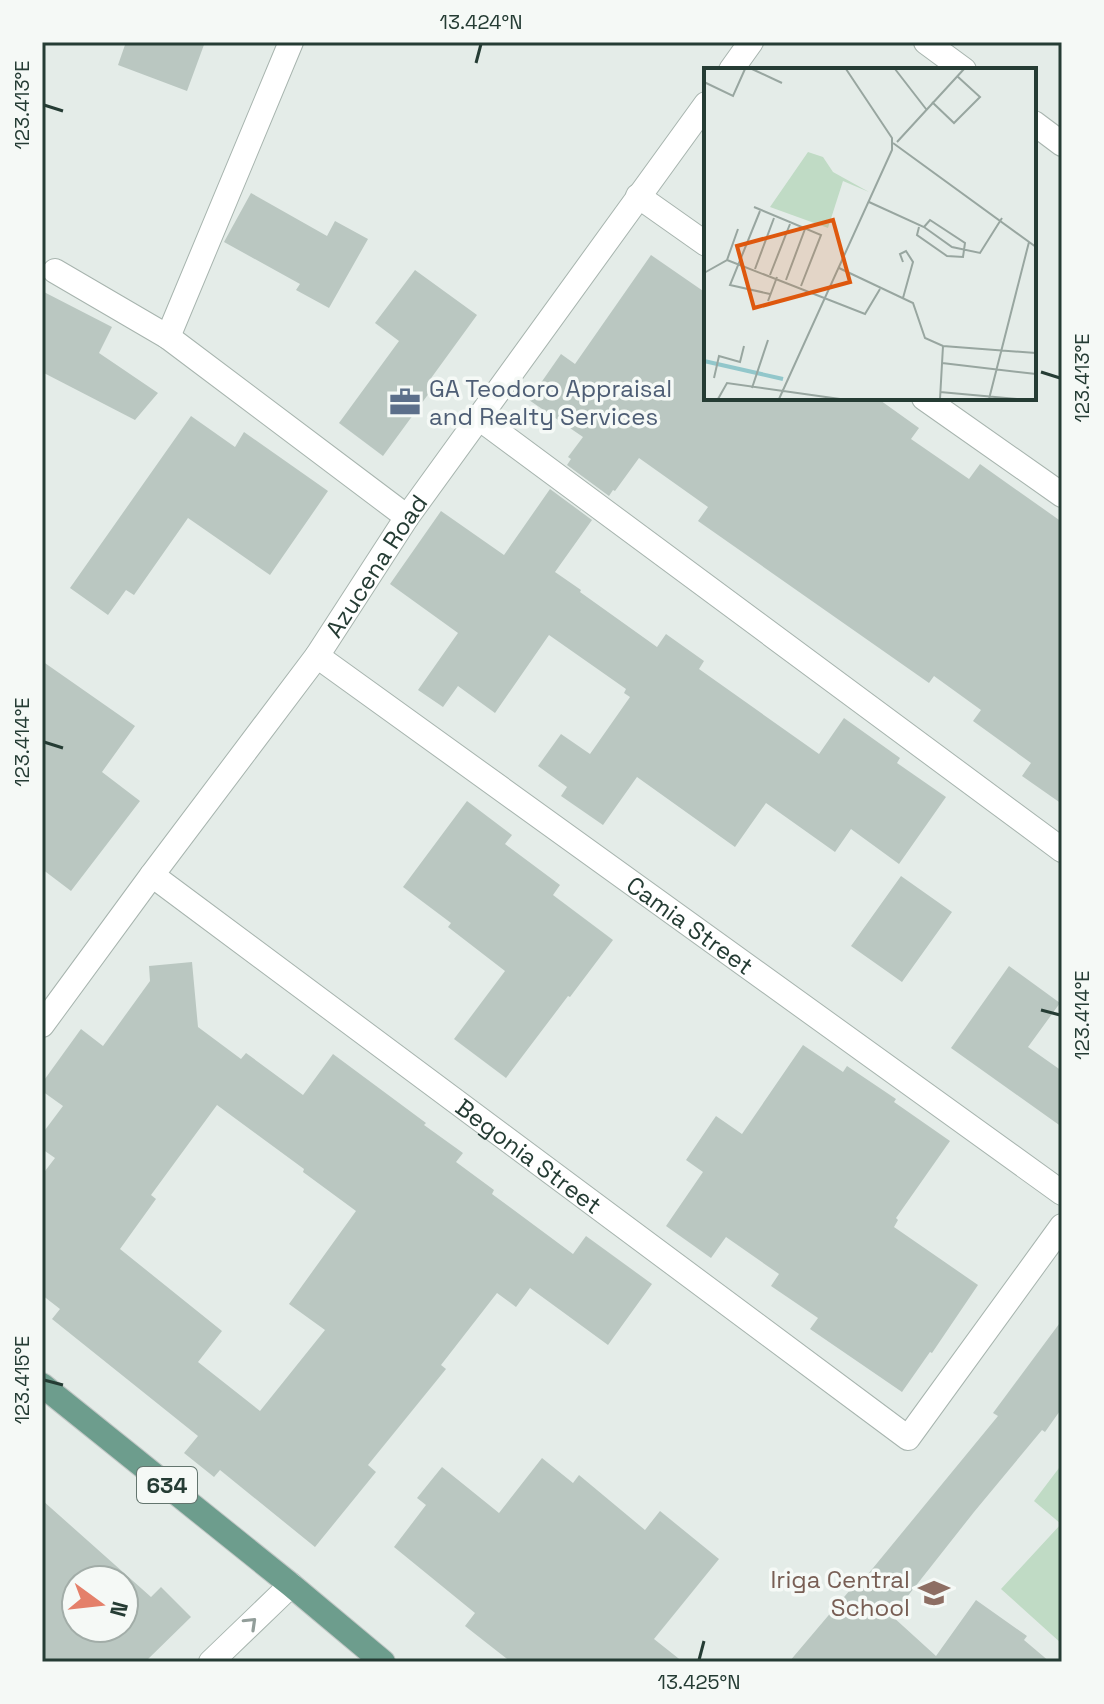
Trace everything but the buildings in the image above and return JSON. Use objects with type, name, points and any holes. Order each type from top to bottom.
[{"type":"main road","name":"634","points":[[42,1385],[383,1662]]},
{"type":"street","points":[[168,337],[291,42]]},
{"type":"street","points":[[732,68],[751,42]]},
{"type":"street","points":[[926,42],[961,68]]},
{"type":"street","name":"Azucena Road","points":[[42,1025],[317,656],[407,517],[704,107]]},
{"type":"street","points":[[1036,124],[1062,144]]},
{"type":"street","points":[[638,196],[704,243]]},
{"type":"street","points":[[55,271],[168,337],[407,517]]},
{"type":"street","points":[[927,400],[1062,495]]},
{"type":"street","points":[[479,418],[1062,850]]},
{"type":"street","name":"Camia Street","points":[[317,656],[1062,1193]]},
{"type":"street","name":"Begonia Street","points":[[152,875],[908,1438],[1062,1226]]},
{"type":"street","points":[[211,1662],[291,1585]]},
{"type":"green space","points":[[1062,1464],[1062,1644],[1001,1589],[1061,1524],[1034,1501]]},
{"type":"place","name":"GA Teodoro Appraisal and Realty Services","points":[[405,402]]},
{"type":"place","name":"Iriga Central School","points":[[934,1593]]}]
